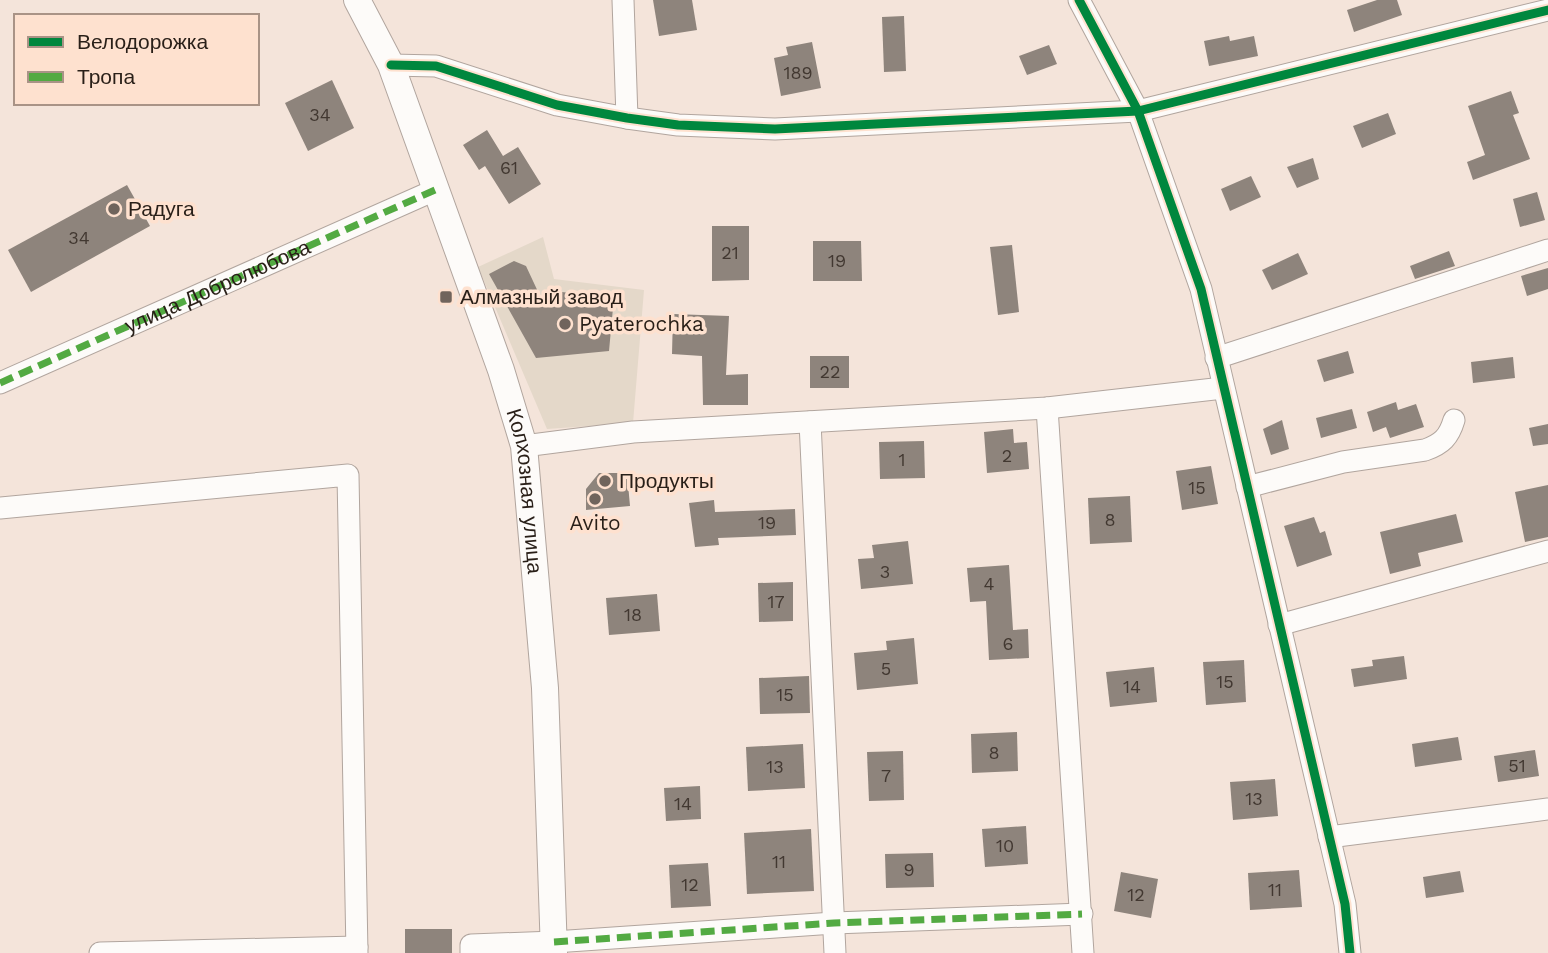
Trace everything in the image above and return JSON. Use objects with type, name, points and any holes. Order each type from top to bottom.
[{"type":"main road","name":"Колхозная улица","points":[[356,0],[388,58],[502,370],[524,446],[545,688],[554,948]]},
{"type":"street","points":[[623,0],[627,118]]},
{"type":"street","points":[[1079,0],[1138,111],[1201,289],[1345,904],[1350,953]]},
{"type":"street","points":[[388,58],[436,66],[557,105],[678,125],[775,130],[1138,111],[1548,10]]},
{"type":"street","name":"улица Добролюбова","points":[[0,383],[435,190]]},
{"type":"street","points":[[1216,358],[1548,250]]},
{"type":"street","points":[[524,446],[595,429],[810,422],[1047,408],[1223,388]]},
{"type":"street","points":[[1047,408],[1083,953]]},
{"type":"street","points":[[1247,486],[1343,462],[1425,450],[1438,445],[1450,435],[1454,420]]},
{"type":"street","points":[[810,422],[835,953]]},
{"type":"street","points":[[0,509],[348,475],[357,950],[100,953]]},
{"type":"street","points":[[1279,625],[1548,551]]},
{"type":"street","points":[[1329,837],[1548,810]]},
{"type":"street","points":[[471,953],[471,945],[554,948],[834,923],[1082,915]]},
{"type":"shaded area","points":[[543,237],[554,279],[644,290],[633,423],[547,429],[478,267]]},
{"type":"building","points":[[653,0],[692,0],[697,30],[659,36]]},
{"type":"building","points":[[1377,0],[1397,0],[1402,15],[1354,32],[1347,10]]},
{"type":"building","points":[[904,16],[906,71],[884,72],[882,17]]},
{"type":"building","points":[[1229,36],[1230,41],[1254,36],[1258,56],[1209,66],[1204,41]]},
{"type":"building","points":[[812,42],[821,88],[781,96],[774,58],[788,55],[786,47]]},
{"type":"building","points":[[1049,45],[1057,64],[1027,75],[1019,56]]},
{"type":"building","points":[[332,80],[354,128],[308,151],[285,103]]},
{"type":"building","points":[[1511,91],[1519,113],[1513,115],[1530,159],[1473,180],[1467,162],[1485,155],[1468,106]]},
{"type":"building","points":[[1388,113],[1396,134],[1362,148],[1353,126]]},
{"type":"building","points":[[487,130],[503,156],[518,147],[541,184],[509,204],[485,166],[479,170],[463,145]]},
{"type":"building","points":[[1313,158],[1319,179],[1297,188],[1287,167]]},
{"type":"building","points":[[1251,176],[1261,197],[1230,211],[1221,189]]},
{"type":"building","points":[[127,185],[150,226],[31,292],[8,250]]},
{"type":"building","points":[[1537,192],[1545,220],[1520,227],[1513,199]]},
{"type":"building","points":[[712,226],[749,226],[749,280],[712,281]]},
{"type":"building","points":[[813,241],[861,241],[862,281],[813,281]]},
{"type":"building","points":[[1012,245],[1019,312],[998,315],[990,247]]},
{"type":"building","points":[[1449,251],[1455,266],[1415,279],[1410,266]]},
{"type":"building","points":[[1298,253],[1308,274],[1272,290],[1262,270]]},
{"type":"building","name":"Pyaterochka","points":[[514,261],[526,266],[540,296],[551,291],[614,297],[609,351],[536,358],[489,274]]},
{"type":"building","points":[[1548,268],[1548,289],[1527,296],[1521,276]]},
{"type":"building","points":[[673,314],[729,316],[726,375],[748,374],[748,405],[703,405],[702,356],[672,354]]},
{"type":"building","points":[[1348,351],[1354,373],[1324,382],[1317,360]]},
{"type":"building","points":[[810,356],[849,356],[849,388],[810,388]]},
{"type":"building","points":[[1513,357],[1515,378],[1473,383],[1471,362]]},
{"type":"building","points":[[1396,402],[1398,410],[1416,404],[1424,427],[1390,438],[1386,427],[1373,432],[1367,412]]},
{"type":"building","points":[[1352,409],[1357,428],[1321,438],[1316,418]]},
{"type":"building","points":[[1282,420],[1289,449],[1271,455],[1263,429]]},
{"type":"building","points":[[1548,424],[1548,444],[1533,446],[1529,428]]},
{"type":"building","points":[[1013,429],[1014,443],[1027,442],[1029,469],[987,473],[984,432]]},
{"type":"building","points":[[924,441],[925,478],[880,479],[879,442]]},
{"type":"building","points":[[1211,466],[1218,504],[1182,510],[1176,471]]},
{"type":"building","points":[[599,473],[627,473],[630,506],[586,510],[586,489]]},
{"type":"building","points":[[1548,485],[1548,537],[1525,542],[1515,492]]},
{"type":"building","points":[[1130,496],[1132,542],[1090,544],[1088,498]]},
{"type":"building","points":[[714,500],[715,512],[795,509],[796,535],[718,538],[719,545],[695,547],[689,503]]},
{"type":"building","points":[[1456,514],[1463,542],[1418,553],[1421,566],[1390,574],[1380,532]]},
{"type":"building","points":[[1314,517],[1320,533],[1325,531],[1332,555],[1297,567],[1284,526]]},
{"type":"building","points":[[908,541],[913,584],[861,589],[858,559],[874,558],[872,545]]},
{"type":"building","points":[[1009,565],[1013,630],[1028,629],[1029,658],[989,660],[986,601],[970,602],[967,568]]},
{"type":"building","points":[[793,582],[793,621],[759,622],[758,583]]},
{"type":"building","points":[[657,594],[660,631],[609,635],[606,598]]},
{"type":"building","points":[[914,638],[918,684],[857,690],[854,653],[887,650],[886,641]]},
{"type":"building","points":[[1404,656],[1407,679],[1354,687],[1351,669],[1373,666],[1372,660]]},
{"type":"building","points":[[1244,660],[1246,702],[1206,705],[1203,662]]},
{"type":"building","points":[[1154,667],[1157,702],[1110,707],[1106,672]]},
{"type":"building","points":[[809,676],[810,713],[760,714],[759,678]]},
{"type":"building","points":[[1017,732],[1018,771],[972,773],[971,734]]},
{"type":"building","points":[[1458,737],[1462,760],[1415,767],[1412,744]]},
{"type":"building","points":[[803,744],[805,788],[748,791],[746,747]]},
{"type":"building","points":[[1535,750],[1539,776],[1498,782],[1494,756]]},
{"type":"building","points":[[903,751],[904,800],[869,801],[867,752]]},
{"type":"building","points":[[1275,779],[1278,816],[1233,820],[1230,782]]},
{"type":"building","points":[[700,786],[701,819],[666,821],[664,788]]},
{"type":"building","points":[[1026,826],[1028,864],[985,867],[982,829]]},
{"type":"building","points":[[811,829],[814,891],[747,894],[744,833]]},
{"type":"building","points":[[933,853],[934,887],[886,888],[885,854]]},
{"type":"building","points":[[708,863],[711,906],[671,908],[669,865]]},
{"type":"building","points":[[1299,870],[1302,907],[1250,910],[1248,873]]},
{"type":"building","points":[[1460,871],[1464,892],[1426,898],[1423,877]]},
{"type":"building","points":[[1121,872],[1158,879],[1151,918],[1114,911]]},
{"type":"building","points":[[405,929],[452,929],[452,953],[405,953]]},
{"type":"marked path","points":[[0,383],[435,190]]},
{"type":"marked path","points":[[554,942],[834,923],[1082,914]]},
{"type":"cycle path","points":[[1079,0],[1138,111],[1201,289],[1345,904],[1350,953]]},
{"type":"cycle path","points":[[391,65],[436,66],[557,105],[627,118],[678,125],[775,129],[1138,111],[1548,10]]},
{"type":"place","name":"Радуга","points":[[114,209]]},
{"type":"place","name":"Алмазный завод","points":[[446,297]]},
{"type":"place","name":"Pyaterochka","points":[[565,324]]},
{"type":"place","name":"Продукты","points":[[605,481]]},
{"type":"place","name":"Avito","points":[[595,499]]}]
